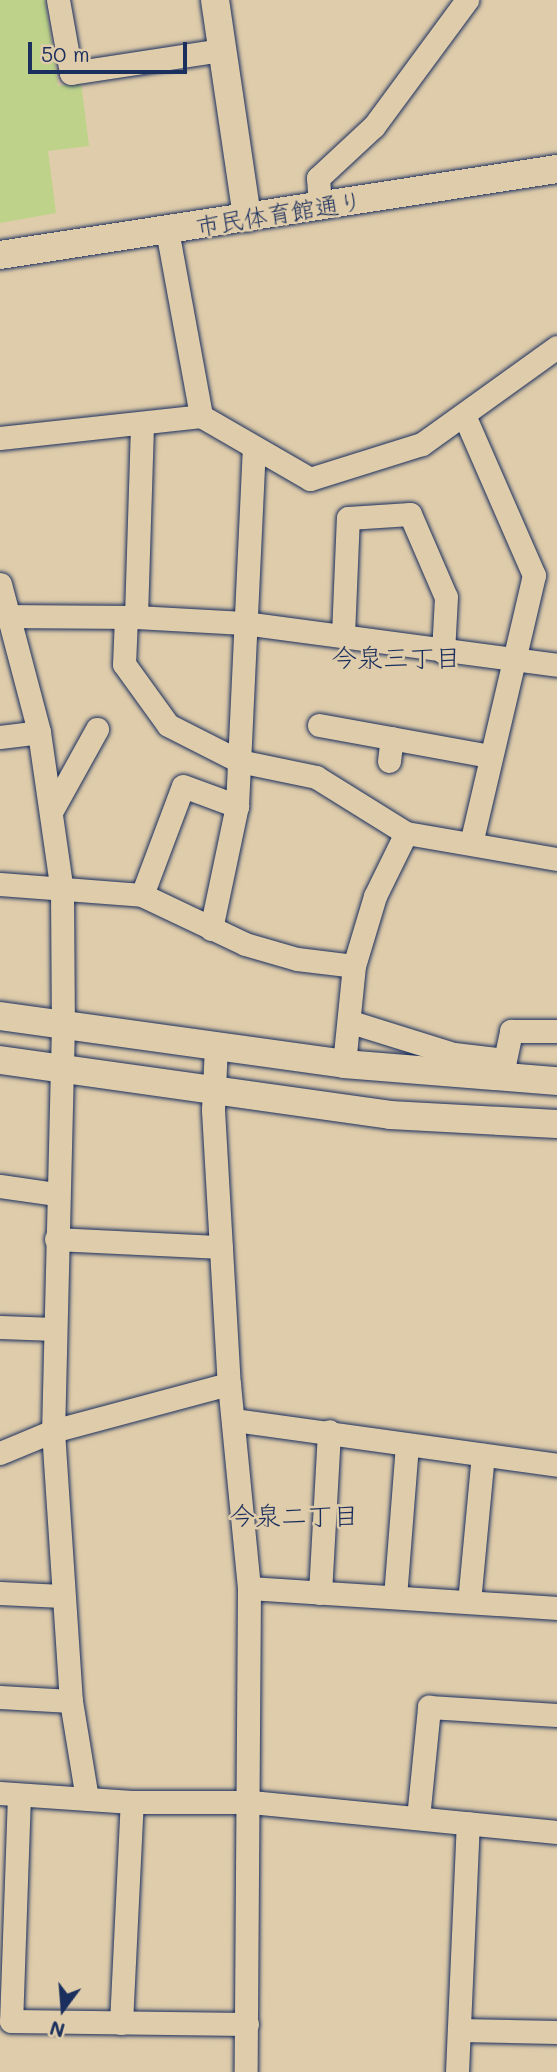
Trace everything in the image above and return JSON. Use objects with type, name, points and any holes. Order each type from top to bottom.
[{"type":"street","points":[[58,0],[71,74],[222,50]]},
{"type":"street","points":[[215,0],[247,218]]},
{"type":"street","points":[[320,206],[318,178],[374,126],[467,0]]},
{"type":"street","name":"市民体育館通り","points":[[0,255],[557,170]]},
{"type":"street","points":[[167,230],[201,416]]},
{"type":"street","points":[[0,438],[142,425],[201,416],[310,479],[422,444],[557,347]]},
{"type":"street","points":[[464,415],[534,575],[471,842]]},
{"type":"street","points":[[142,425],[131,617],[124,664],[168,725],[239,761],[316,777],[406,833],[471,842],[557,859]]},
{"type":"street","points":[[211,929],[237,806],[254,449]]},
{"type":"street","points":[[343,635],[348,518],[410,514],[446,597],[443,652]]},
{"type":"street","points":[[0,584],[5,615],[39,732],[62,892],[63,1025],[53,1432],[71,1701],[87,1799]]},
{"type":"street","points":[[5,615],[131,617],[244,623],[343,635],[443,652],[557,665]]},
{"type":"street","points":[[319,725],[391,749],[491,756]]},
{"type":"street","points":[[51,812],[97,729]]},
{"type":"street","points":[[0,737],[39,732]]},
{"type":"street","points":[[142,895],[183,786],[237,806]]},
{"type":"street","points":[[344,1064],[351,1023],[354,967],[375,896],[406,833]]},
{"type":"street","points":[[0,884],[62,892],[142,895],[211,929],[297,959],[354,967]]},
{"type":"street","points":[[0,1017],[344,1064],[557,1081]]},
{"type":"street","points":[[351,1023],[454,1054],[505,1059],[511,1031],[557,1031]]},
{"type":"street","points":[[216,1046],[214,1090],[229,1384],[250,1588],[251,1802],[246,2072]]},
{"type":"street","points":[[0,1060],[390,1115],[557,1124]]},
{"type":"street","points":[[0,1186],[57,1194]]},
{"type":"street","points":[[56,1239],[221,1247]]},
{"type":"street","points":[[0,1327],[55,1329]]},
{"type":"street","points":[[0,1453],[53,1432],[229,1384]]},
{"type":"street","points":[[233,1420],[557,1465]]},
{"type":"street","points":[[320,1593],[329,1432]]},
{"type":"street","points":[[395,1597],[407,1444]]},
{"type":"street","points":[[470,1602],[483,1455]]},
{"type":"street","points":[[250,1588],[557,1608]]},
{"type":"street","points":[[0,1593],[62,1596]]},
{"type":"street","points":[[0,1697],[71,1701]]},
{"type":"street","points":[[418,1818],[429,1707],[557,1715]]},
{"type":"street","points":[[247,2024],[11,2021],[6,1967],[9,1794],[132,1802],[251,1802],[557,1832]]},
{"type":"street","points":[[121,2023],[132,1802]]},
{"type":"street","points":[[457,2072],[468,1823]]},
{"type":"street","points":[[459,2030],[557,2032]]},
{"type":"green space","points":[[0,0],[45,0],[58,86],[81,82],[89,146],[48,151],[56,213],[0,223]]},
{"type":"district","name":"今泉三丁目","points":[[396,658]]},
{"type":"district","name":"今泉二丁目","points":[[294,1516]]}]
